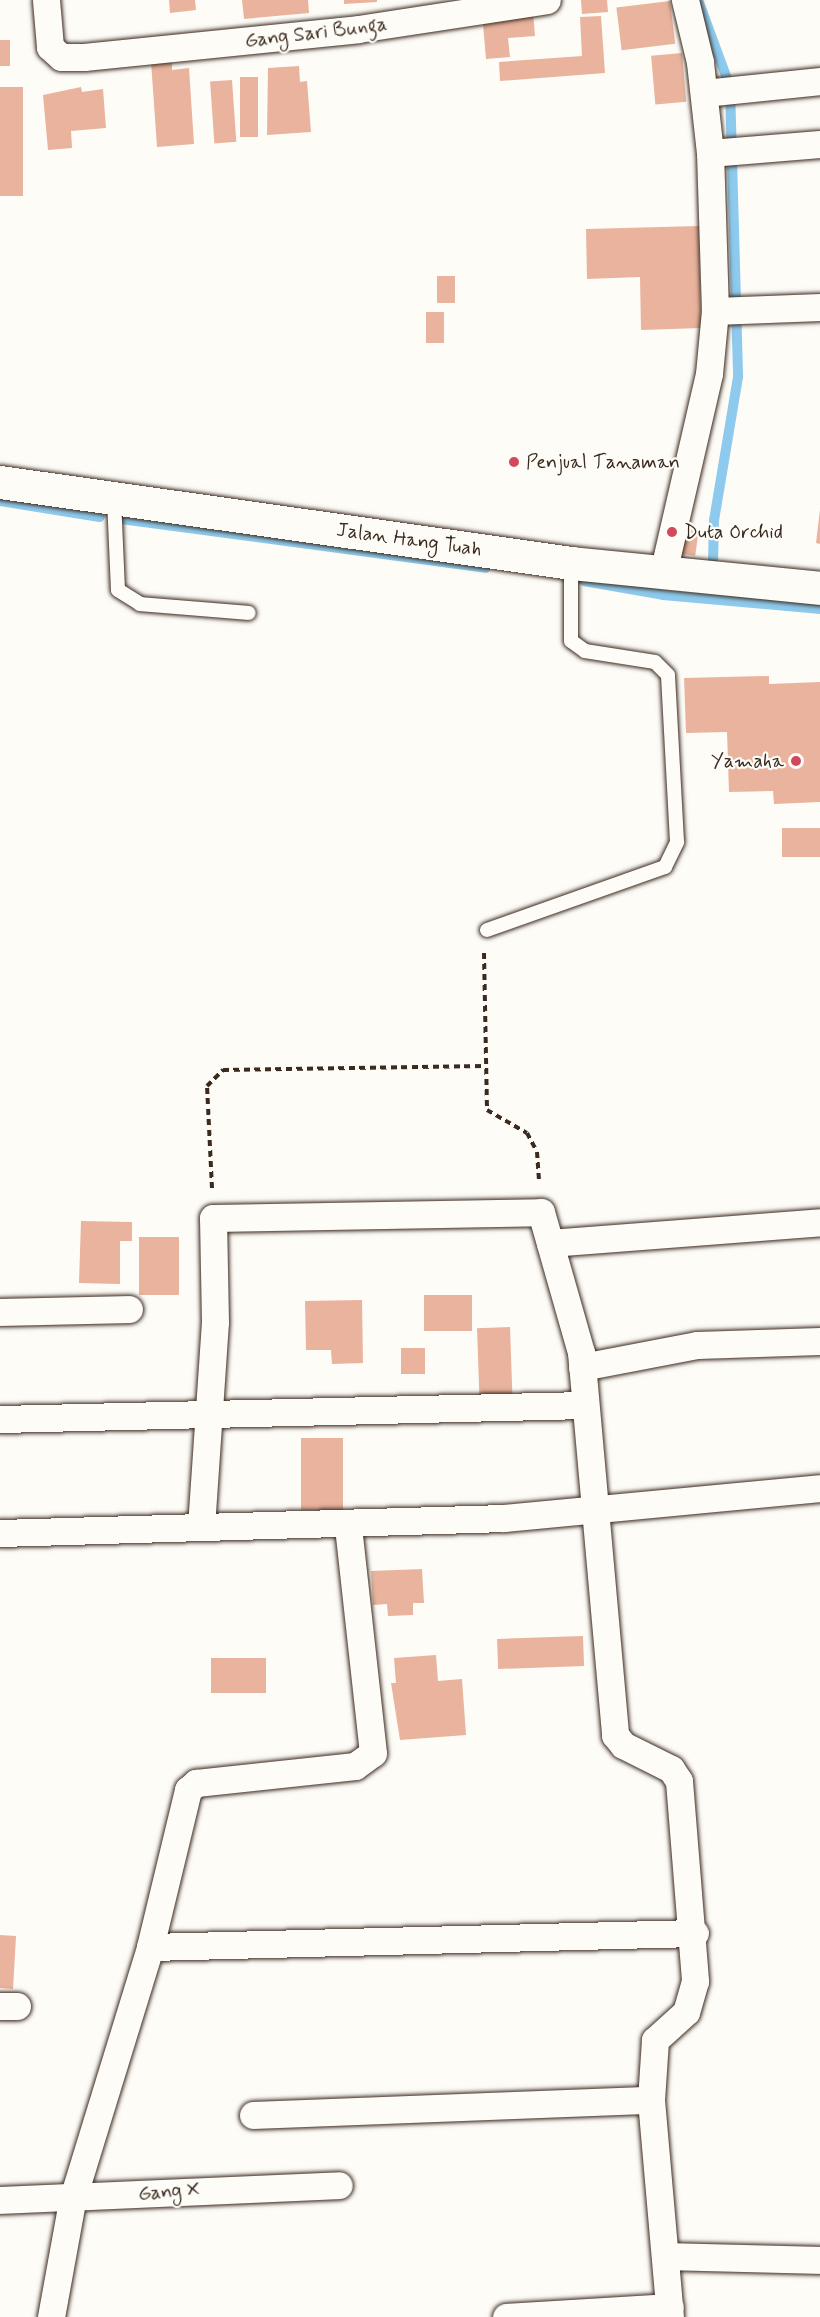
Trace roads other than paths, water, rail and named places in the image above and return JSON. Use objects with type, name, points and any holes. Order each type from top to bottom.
[{"type":"main road","name":"Jalan Hang Tuah","points":[[0,482],[571,563],[820,588]]},
{"type":"street","name":"Gang Sari Bunga","points":[[46,0],[50,47],[61,57],[84,57],[358,29],[548,0]]},
{"type":"street","points":[[663,573],[709,374],[729,311],[723,153],[713,92],[685,0]]},
{"type":"street","points":[[713,92],[820,81]]},
{"type":"street","points":[[723,153],[820,144]]},
{"type":"street","points":[[729,311],[820,307]]},
{"type":"street","points":[[201,1527],[210,1414],[213,1218],[542,1212],[582,1367],[591,1512],[615,1735],[623,1745],[676,1773],[695,1933],[693,1993],[686,2012],[655,2040],[651,2100],[667,2256],[670,2312],[506,2317]]},
{"type":"street","points":[[550,1243],[820,1222]]},
{"type":"street","points":[[0,1312],[129,1309]]},
{"type":"street","points":[[582,1367],[697,1345],[820,1341]]},
{"type":"street","points":[[0,1419],[584,1405]]},
{"type":"street","points":[[0,1533],[201,1527],[348,1526],[591,1512],[820,1488]]},
{"type":"street","points":[[51,2317],[72,2201],[150,1947],[192,1785],[356,1766],[373,1753],[348,1526]]},
{"type":"street","points":[[150,1947],[275,1948],[695,1933]]},
{"type":"street","points":[[253,2115],[651,2100]]},
{"type":"street","name":"Gang X","points":[[0,2200],[72,2201],[225,2187],[339,2185]]},
{"type":"street","points":[[667,2256],[820,2260]]},
{"type":"lane","points":[[114,499],[117,590],[140,604],[249,613]]},
{"type":"lane","points":[[487,930],[664,867],[677,842],[668,675],[655,662],[585,651],[571,641],[571,563]]},
{"type":"waterway","points":[[698,0],[730,87],[738,377],[714,520],[713,564]]},
{"type":"waterway","points":[[0,501],[100,517]]},
{"type":"waterway","points":[[121,519],[486,568]]},
{"type":"waterway","points":[[584,581],[663,595],[820,609]]},
{"type":"place","name":"Penjual Tanaman","points":[[514,462]]},
{"type":"place","name":"Duta Orchid","points":[[672,532]]},
{"type":"place","name":"Yamaha","points":[[796,761]]}]
